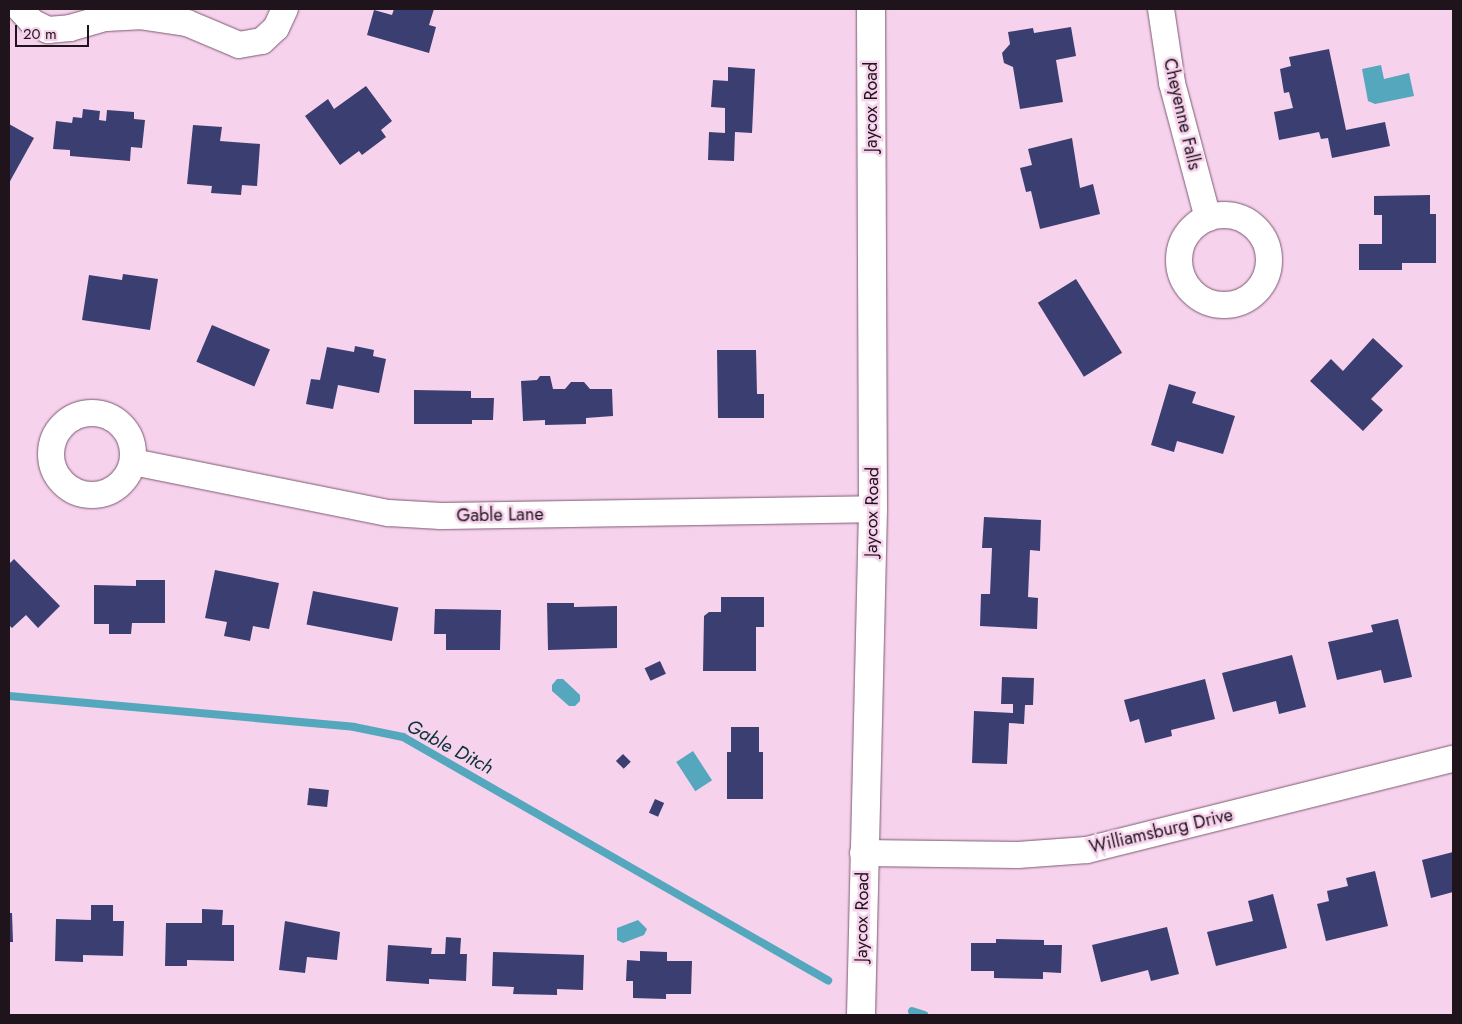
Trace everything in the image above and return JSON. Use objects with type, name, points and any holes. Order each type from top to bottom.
[{"type":"street","points":[[20,9],[32,22],[48,30],[70,28],[106,18],[139,16],[187,23],[239,45],[262,41],[276,28],[285,9]]},
{"type":"street","name":"Jaycox Road","points":[[861,1015],[863,853],[873,509],[871,9]]},
{"type":"street","name":"Cheyenne Falls","points":[[1161,9],[1172,83],[1208,218]]},
{"type":"street","name":"Gable Lane","points":[[133,462],[389,513],[441,516],[873,509]]},
{"type":"street","name":"Williamsburg Drive","points":[[863,853],[1018,855],[1087,850],[1453,759]]},
{"type":"water","points":[[1381,65],[1384,79],[1409,73],[1414,96],[1375,104],[1368,101],[1362,69]]},
{"type":"water","points":[[557,679],[563,679],[580,695],[580,701],[575,706],[569,706],[552,691],[552,685]]},
{"type":"water","points":[[693,751],[712,780],[695,791],[676,762]]},
{"type":"water","points":[[638,920],[647,929],[644,935],[623,943],[617,940],[617,928]]},
{"type":"building","points":[[394,9],[434,9],[429,25],[436,27],[429,53],[367,35],[374,10],[392,15]]},
{"type":"building","points":[[1071,27],[1076,56],[1056,60],[1063,102],[1020,109],[1013,67],[1004,63],[1002,53],[1010,44],[1008,32],[1033,28],[1034,33]]},
{"type":"building","points":[[1329,49],[1346,130],[1385,122],[1390,146],[1332,158],[1328,138],[1321,139],[1319,132],[1279,140],[1274,112],[1293,108],[1289,92],[1284,93],[1280,69],[1291,66],[1289,57]]},
{"type":"building","points":[[728,67],[755,69],[752,133],[735,132],[734,161],[708,160],[709,132],[725,133],[725,108],[711,107],[713,80],[728,81]]},
{"type":"building","points":[[366,86],[392,121],[381,130],[386,137],[362,155],[359,151],[340,165],[305,116],[328,99],[334,109]]},
{"type":"building","points":[[83,109],[100,111],[99,120],[106,121],[107,110],[134,112],[134,119],[145,120],[142,148],[131,147],[130,161],[70,156],[70,150],[53,149],[56,121],[72,123],[73,117],[82,118]]},
{"type":"building","points":[[9,124],[34,138],[9,183]]},
{"type":"building","points":[[193,125],[222,127],[220,141],[260,144],[257,186],[242,185],[241,195],[211,193],[212,186],[187,184]]},
{"type":"building","points":[[1072,138],[1080,188],[1093,184],[1100,214],[1040,229],[1031,191],[1026,192],[1020,168],[1032,165],[1028,149]]},
{"type":"building","points":[[1430,195],[1430,214],[1436,214],[1436,263],[1402,263],[1402,270],[1359,270],[1359,244],[1382,244],[1382,215],[1374,215],[1374,196]]},
{"type":"building","points":[[123,274],[158,279],[150,330],[82,320],[89,275],[122,280]]},
{"type":"building","points":[[1076,279],[1122,353],[1084,377],[1038,303]]},
{"type":"building","points":[[212,325],[270,350],[254,386],[196,362]]},
{"type":"building","points":[[1373,338],[1403,366],[1371,399],[1383,410],[1363,431],[1310,381],[1331,359],[1343,371]]},
{"type":"building","points":[[355,346],[374,350],[373,356],[386,359],[379,393],[338,385],[333,409],[306,404],[311,379],[320,380],[327,347],[354,352]]},
{"type":"building","points":[[717,350],[756,350],[757,394],[764,394],[764,418],[718,418]]},
{"type":"building","points":[[540,376],[550,376],[553,389],[565,389],[571,382],[584,382],[590,389],[612,389],[613,416],[586,418],[586,424],[545,425],[545,420],[523,421],[521,381],[537,380]]},
{"type":"building","points":[[1169,384],[1196,392],[1192,403],[1235,416],[1223,454],[1177,441],[1174,452],[1151,445]]},
{"type":"building","points":[[414,390],[471,391],[471,398],[494,398],[493,420],[472,420],[472,424],[414,424]]},
{"type":"building","points":[[984,517],[1041,520],[1040,551],[1030,550],[1028,597],[1038,598],[1037,629],[980,626],[981,594],[990,594],[992,548],[982,548]]},
{"type":"building","points":[[14,559],[60,606],[38,628],[26,615],[12,628],[9,625],[9,564]]},
{"type":"building","points":[[215,570],[279,583],[269,629],[253,626],[250,641],[224,636],[227,622],[205,618]]},
{"type":"building","points":[[136,580],[165,580],[165,623],[132,623],[131,634],[109,634],[109,624],[94,624],[94,585],[136,586]]},
{"type":"building","points":[[313,591],[398,608],[392,641],[307,624]]},
{"type":"building","points":[[721,597],[764,597],[764,627],[756,627],[756,671],[703,671],[704,616],[709,612],[721,612]]},
{"type":"building","points":[[547,603],[574,603],[574,607],[617,606],[617,648],[548,650]]},
{"type":"building","points":[[435,609],[501,610],[500,650],[446,650],[446,634],[434,634]]},
{"type":"building","points":[[1398,619],[1412,677],[1384,683],[1381,670],[1337,680],[1328,642],[1373,632],[1371,625]]},
{"type":"building","points":[[1292,655],[1306,707],[1279,714],[1276,701],[1233,712],[1222,673]]},
{"type":"building","points":[[660,661],[666,674],[651,681],[645,668]]},
{"type":"building","points":[[1002,677],[1034,678],[1033,705],[1025,705],[1024,724],[1009,723],[1007,764],[972,763],[974,711],[1013,713],[1013,704],[1001,704]]},
{"type":"building","points":[[1205,679],[1215,719],[1171,730],[1172,736],[1145,743],[1139,719],[1130,722],[1124,700]]},
{"type":"building","points":[[731,727],[759,727],[759,752],[763,752],[763,799],[727,799],[727,752],[731,752]]},
{"type":"building","points":[[623,754],[631,762],[624,769],[616,761]]},
{"type":"building","points":[[309,788],[329,790],[327,807],[307,805]]},
{"type":"building","points":[[655,799],[664,803],[658,817],[649,813]]},
{"type":"building","points":[[1453,852],[1453,892],[1431,898],[1422,860]]},
{"type":"building","points":[[1375,871],[1388,926],[1326,941],[1317,904],[1329,901],[1327,891],[1348,886],[1346,878]]},
{"type":"building","points":[[1273,894],[1287,948],[1216,966],[1207,932],[1253,921],[1248,901]]},
{"type":"building","points":[[91,905],[113,905],[113,921],[124,921],[123,956],[83,955],[83,962],[55,961],[56,919],[91,920]]},
{"type":"building","points":[[202,909],[223,910],[222,925],[234,925],[234,961],[187,960],[187,966],[165,966],[166,923],[202,923]]},
{"type":"building","points":[[9,913],[12,913],[13,942],[9,942]]},
{"type":"building","points":[[285,921],[340,932],[337,960],[307,957],[305,973],[279,970]]},
{"type":"building","points":[[1167,927],[1179,974],[1151,981],[1148,970],[1101,982],[1092,945]]},
{"type":"building","points":[[446,937],[461,938],[460,954],[467,954],[466,981],[429,979],[429,984],[386,981],[388,945],[432,948],[431,954],[445,954]]},
{"type":"building","points":[[996,939],[1044,940],[1044,945],[1062,945],[1061,973],[1043,972],[1043,979],[994,978],[994,971],[971,971],[971,943],[996,943]]},
{"type":"building","points":[[640,951],[667,952],[667,961],[692,961],[691,994],[666,994],[666,999],[633,998],[633,981],[626,981],[627,960],[640,961]]},
{"type":"building","points":[[493,952],[584,955],[583,990],[557,989],[557,995],[513,994],[514,987],[492,986]]},
{"type":"waterway","name":"Gable Ditch","points":[[9,696],[354,727],[403,737],[828,980]]},
{"type":"waterway","name":"Gable Ditch","points":[[912,1011],[924,1015]]}]
